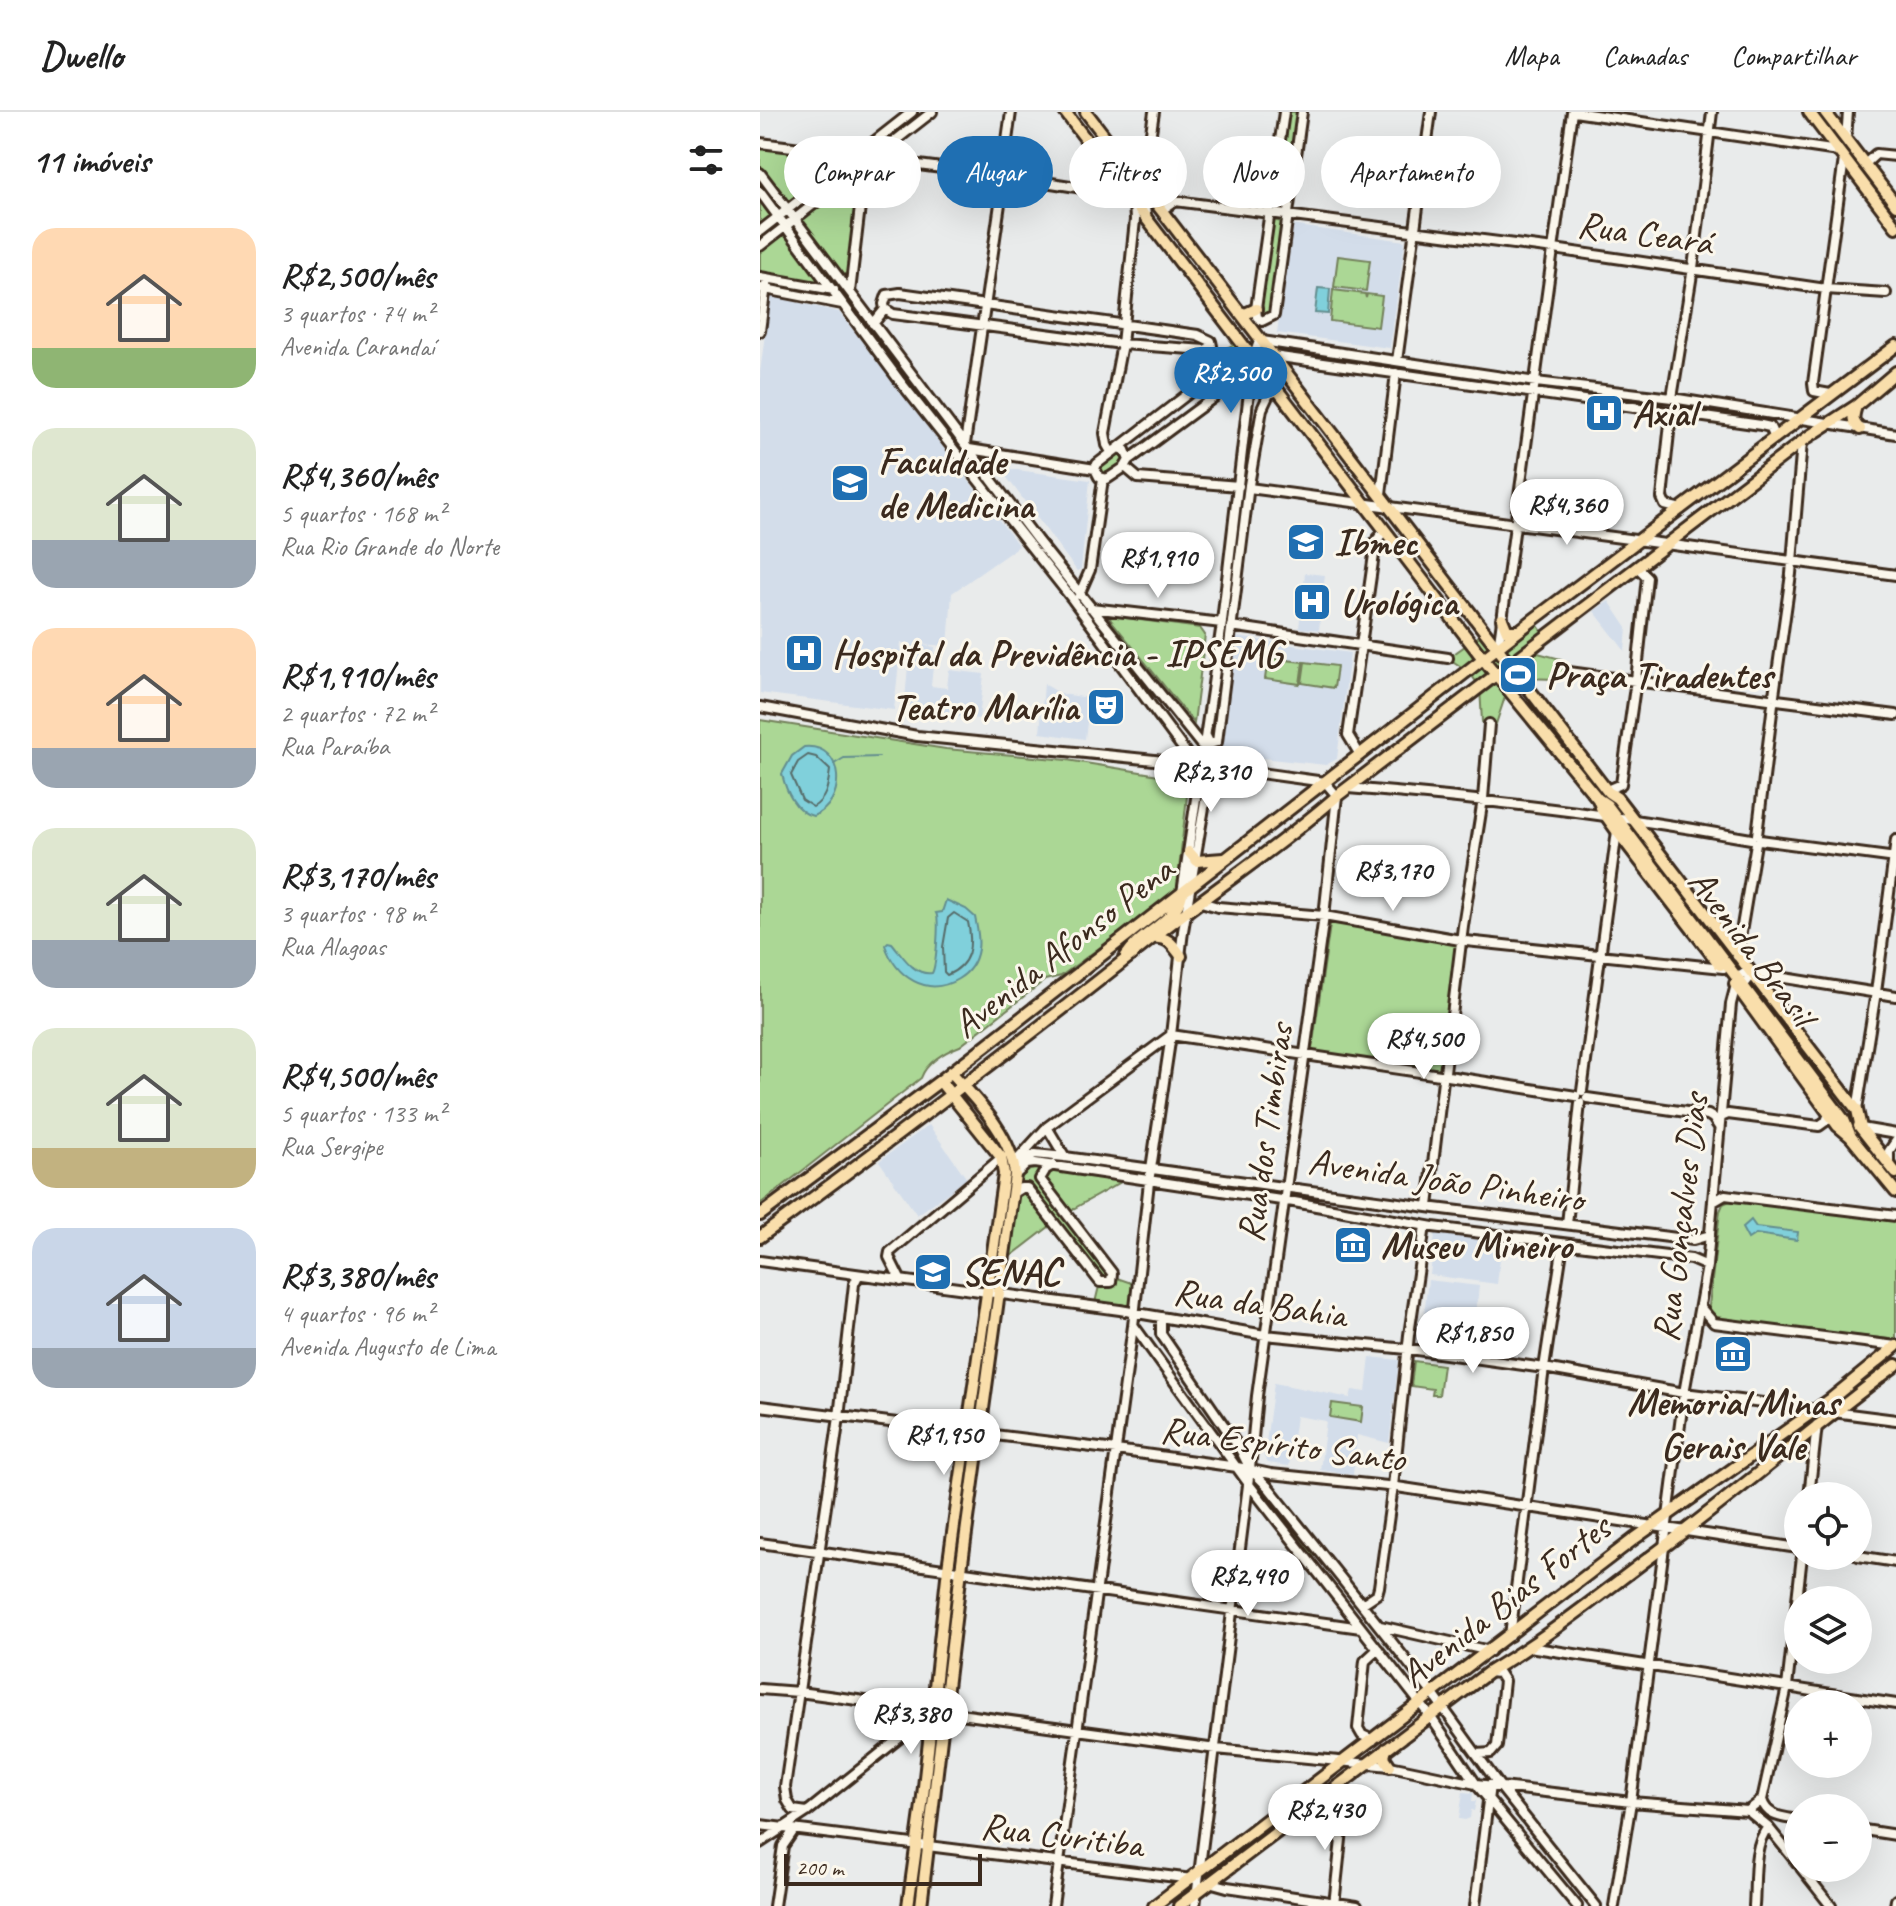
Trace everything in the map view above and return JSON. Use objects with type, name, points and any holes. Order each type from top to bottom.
[{"type":"main road","name":"Avenida Brasil","points":[[1065,112],[1084,136]]},
{"type":"main road","name":"Avenida Brasil","points":[[1086,112],[1104,136]]},
{"type":"main road","points":[[1809,112],[1896,227]]},
{"type":"main road","points":[[1828,116],[1896,205]]},
{"type":"main road","name":"Avenida Brasil","points":[[1137,208],[1143,220],[1367,505],[1484,660],[1737,956],[1742,975],[1829,1114],[1896,1192]]},
{"type":"main road","name":"Avenida Brasil","points":[[1162,210],[1273,356],[1378,481],[1381,494],[1392,508],[1402,514],[1610,808],[1892,1169]]},
{"type":"main road","points":[[1240,312],[1245,314],[1256,309]]},
{"type":"main road","name":"Avenida Afonso Pena","points":[[760,1215],[940,1081],[1520,630],[1896,346]]},
{"type":"main road","name":"Avenida Afonso Pena","points":[[760,1237],[952,1096],[1347,788],[1802,442],[1856,406],[1896,372]]},
{"type":"main road","points":[[1856,406],[1854,424],[1860,429]]},
{"type":"main road","points":[[1367,505],[1381,494]]},
{"type":"main road","points":[[1621,539],[1626,543],[1626,552]]},
{"type":"main road","points":[[1502,619],[1507,631],[1520,630]]},
{"type":"main road","name":"Avenida Brasil","points":[[1610,808],[1617,831],[1711,953],[1742,975],[1857,1110],[1861,1128]]},
{"type":"main road","points":[[1189,852],[1197,861],[1225,859]]},
{"type":"main road","points":[[1191,886],[1201,902]]},
{"type":"main road","points":[[1120,964],[1134,943],[1175,911],[1182,894]]},
{"type":"main road","points":[[1153,938],[1170,941],[1181,956]]},
{"type":"main road","name":"Avenida Brasil","points":[[1742,975],[1844,1120],[1851,1137]]},
{"type":"main road","points":[[908,1906],[961,1570],[1013,1193],[1004,1142],[990,1118],[951,1072]]},
{"type":"main road","points":[[921,1906],[929,1848],[948,1568],[986,1294],[1011,1171],[940,1081]]},
{"type":"main road","points":[[1844,1120],[1861,1128]]},
{"type":"main road","name":"Avenida Bias Fortes","points":[[1179,1906],[1197,1893],[1200,1878],[1373,1740],[1651,1527],[1815,1410],[1896,1346]]},
{"type":"main road","name":"Avenida Bias Fortes","points":[[1154,1906],[1336,1786],[1489,1672],[1537,1646],[1701,1521],[1833,1412],[1896,1365]]},
{"type":"main road","points":[[1701,1521],[1700,1529],[1704,1533]]},
{"type":"main road","points":[[1386,1749],[1384,1757],[1390,1766]]},
{"type":"street","points":[[882,136],[912,112]]},
{"type":"street","points":[[903,136],[932,112]]},
{"type":"street","points":[[1008,136],[1011,112]]},
{"type":"street","points":[[1150,136],[1154,112]]},
{"type":"street","points":[[1281,136],[1284,112]]},
{"type":"street","points":[[1298,136],[1302,112]]},
{"type":"street","points":[[1397,361],[1431,112]]},
{"type":"street","points":[[1498,649],[1573,112],[1710,130],[1842,154],[1813,383],[1814,391],[1830,394]]},
{"type":"street","points":[[1672,398],[1693,268],[1712,112]]},
{"type":"street","points":[[1828,116],[1839,119],[1847,112]]},
{"type":"street","points":[[1846,139],[1847,112]]},
{"type":"street","points":[[760,143],[784,146]]},
{"type":"street","points":[[1865,164],[1870,157],[1882,154],[1896,156]]},
{"type":"street","points":[[760,173],[1070,582],[1077,597],[1091,608],[1203,748],[1231,769],[1325,782],[1337,796]]},
{"type":"street","points":[[760,192],[842,304],[1077,597],[1208,784]]},
{"type":"street","name":"Rua Ceará","points":[[1162,210],[1175,201],[1415,230],[1826,289],[1886,293]]},
{"type":"street","points":[[760,231],[791,208]]},
{"type":"street","points":[[760,246],[810,208]]},
{"type":"street","points":[[850,292],[860,208]]},
{"type":"street","points":[[967,447],[999,208]]},
{"type":"street","points":[[1143,208],[1105,433],[1107,445],[1115,450],[1125,450],[1127,463],[1138,478],[1244,487],[1392,508]]},
{"type":"street","points":[[1270,208],[1256,309],[1257,317],[1262,321],[1274,315],[1288,208]]},
{"type":"street","points":[[805,285],[813,283],[818,277],[811,261]]},
{"type":"street","points":[[760,331],[764,277],[850,292]]},
{"type":"street","points":[[763,289],[842,304]]},
{"type":"street","points":[[873,324],[885,309],[884,298],[895,293],[1198,335],[1212,344],[1205,350],[1122,344],[893,314],[885,309]]},
{"type":"street","points":[[1244,487],[1240,476],[1253,358],[1262,341],[1536,382],[1672,398],[1896,434]]},
{"type":"street","points":[[1273,356],[1761,425],[1770,427],[1775,438]]},
{"type":"street","points":[[1077,597],[1090,570],[1103,479],[1225,389],[1228,382],[1224,376],[1219,373],[1211,376],[1095,469]]},
{"type":"street","points":[[1378,481],[1396,373]]},
{"type":"street","points":[[1182,894],[1205,736],[1210,744],[1217,742],[1244,487],[1262,409],[1269,394],[1278,391]]},
{"type":"street","points":[[1170,408],[1177,409],[1181,421]]},
{"type":"street","points":[[1761,425],[1762,412]]},
{"type":"street","points":[[950,423],[963,422],[971,414]]},
{"type":"street","points":[[1671,414],[1662,498],[1665,505],[1681,509]]},
{"type":"street","points":[[1737,956],[1756,839],[1791,574],[1789,559],[1802,442]]},
{"type":"street","points":[[967,447],[1095,469]]},
{"type":"street","points":[[989,477],[992,466],[1003,455]]},
{"type":"street","points":[[1095,469],[1103,479]]},
{"type":"street","points":[[1402,514],[1516,524],[1896,575]]},
{"type":"street","points":[[1360,755],[1348,735],[1376,541],[1385,530]]},
{"type":"street","points":[[1610,808],[1621,784],[1636,680],[1647,577],[1638,568]]},
{"type":"street","points":[[1070,582],[1081,580],[1090,570]]},
{"type":"street","points":[[1091,608],[1228,624],[1448,658]]},
{"type":"street","points":[[1569,672],[1896,715]]},
{"type":"street","points":[[760,707],[917,736],[1194,764]]},
{"type":"street","points":[[1428,1206],[1461,941],[1483,799],[1489,724]]},
{"type":"street","points":[[1163,761],[1172,757],[1177,743]]},
{"type":"street","points":[[1053,1906],[1135,1313],[1150,1169],[1186,913],[1208,784],[1215,774],[1231,769]]},
{"type":"street","points":[[1347,788],[1610,808],[1756,839],[1895,858]]},
{"type":"street","name":"Rua dos Timbiras","points":[[1200,1878],[1265,1335],[1324,916],[1337,796]]},
{"type":"street","points":[[1567,1224],[1617,831]]},
{"type":"street","points":[[1857,1110],[1896,840]]},
{"type":"street","points":[[1615,848],[1627,844]]},
{"type":"street","points":[[1201,902],[1218,907],[1324,916],[1461,941],[1701,966],[1742,975],[1896,996]]},
{"type":"street","points":[[1701,966],[1711,953]]},
{"type":"street","name":"Rua Gonçalves Dias","points":[[1614,1906],[1631,1802],[1684,1393],[1707,1266],[1721,1117],[1742,975]]},
{"type":"street","points":[[1011,1171],[1047,1127],[1171,1035],[1708,1115],[1720,1129]]},
{"type":"street","points":[[1708,1115],[1723,1105]]},
{"type":"street","points":[[1721,1117],[1728,1114],[1819,1126],[1829,1114]]},
{"type":"street","points":[[1047,1127],[1065,1157]]},
{"type":"street","points":[[1861,1128],[1896,1134]]},
{"type":"street","points":[[1892,1169],[1889,1151],[1896,1141]]},
{"type":"street","name":"Avenida João Pinheiro","points":[[1004,1142],[1027,1154],[1693,1240],[1710,1235]]},
{"type":"street","points":[[901,1281],[889,1257],[890,1252],[1001,1157]]},
{"type":"street","name":"Avenida João Pinheiro","points":[[1011,1171],[1027,1164],[1053,1165],[1149,1182],[1284,1200],[1425,1226],[1691,1259],[1707,1266]]},
{"type":"street","points":[[1013,1193],[1027,1188],[1100,1282],[1111,1282],[1112,1273],[1040,1179],[1046,1169],[1053,1165]]},
{"type":"street","points":[[1713,1202],[1725,1195],[1896,1216]]},
{"type":"street","points":[[1362,1604],[1377,1594],[1379,1587],[1425,1226]]},
{"type":"street","points":[[1510,1636],[1563,1244]]},
{"type":"street","name":"Rua da Bahia","points":[[760,1261],[1135,1313],[1265,1335],[1407,1349],[1544,1368],[1684,1393],[1896,1420]]},
{"type":"street","points":[[807,1812],[793,1810],[785,1787],[839,1417],[853,1287],[858,1276]]},
{"type":"street","points":[[1701,1307],[1714,1323],[1896,1346]]},
{"type":"street","points":[[1161,1318],[1161,1334],[1240,1449],[1250,1469],[1269,1488],[1433,1694],[1477,1754],[1494,1785],[1596,1906]]},
{"type":"street","points":[[1133,1326],[1248,1483],[1430,1716],[1476,1784],[1577,1906]]},
{"type":"street","name":"Rua Espírito Santo","points":[[760,1406],[1116,1450],[1271,1474],[1393,1486],[1784,1546]]},
{"type":"street","points":[[1811,1482],[1817,1425]]},
{"type":"street","points":[[760,1543],[1361,1628]]},
{"type":"street","points":[[1872,1558],[1896,1562]]},
{"type":"street","points":[[1748,1811],[1762,1800],[1787,1687],[1800,1570]]},
{"type":"street","points":[[1513,1613],[1518,1620],[1526,1623]]},
{"type":"street","points":[[1379,1626],[1490,1651]]},
{"type":"street","points":[[1537,1646],[1649,1667],[1896,1704]]},
{"type":"street","points":[[1373,1740],[1362,1735],[1358,1728],[1365,1661],[1369,1654],[1378,1649]]},
{"type":"street","points":[[1477,1754],[1491,1753],[1497,1746],[1504,1681],[1499,1673],[1489,1672]]},
{"type":"street","points":[[760,1689],[1216,1749],[1390,1766],[1476,1784],[1631,1802],[1748,1811],[1768,1827],[1784,1846]]},
{"type":"street","points":[[760,1845],[939,1711]]},
{"type":"street","points":[[1475,1906],[1489,1799],[1494,1785]]},
{"type":"street","points":[[1334,1905],[1345,1802],[1336,1786]]},
{"type":"street","points":[[1762,1800],[1769,1812],[1784,1818]]},
{"type":"street","points":[[807,1812],[805,1823],[809,1832]]},
{"type":"street","name":"Rua Curitiba","points":[[760,1825],[1060,1864],[1200,1878],[1334,1905],[1357,1906]]},
{"type":"street","points":[[1754,1906],[1758,1850],[1768,1827]]},
{"type":"street","points":[[774,1906],[783,1846],[794,1830]]},
{"type":"street","points":[[1872,1831],[1896,1835]]},
{"type":"street","points":[[1812,1882],[1831,1906]]},
{"type":"street","points":[[1195,1906],[1197,1893]]},
{"type":"shaded area","points":[[1291,225],[1405,241],[1390,348],[1277,333]]},
{"type":"shaded area","points":[[770,296],[839,312],[1019,546],[952,593],[948,646],[917,644],[935,647],[931,686],[947,688],[949,670],[984,674],[979,719],[904,711],[910,643],[901,643],[894,710],[760,693],[760,372]]},
{"type":"shaded area","points":[[1004,468],[1090,480],[1081,569],[1077,571],[1002,471]]},
{"type":"shaded area","name":"Urológica","points":[[1305,573],[1325,575],[1319,630],[1299,628]]},
{"type":"shaded area","points":[[1609,601],[1627,628],[1625,651],[1594,611]]},
{"type":"shaded area","points":[[1236,637],[1350,653],[1337,759],[1326,765],[1225,754],[1220,748]]},
{"type":"shaded area","points":[[1044,684],[1061,694],[1090,698],[1085,739],[1040,733]]},
{"type":"shaded area","points":[[929,1125],[967,1179],[917,1215],[879,1161]]},
{"type":"shaded area","points":[[1435,1234],[1502,1242],[1497,1284],[1430,1275]]},
{"type":"shaded area","points":[[1428,1280],[1479,1286],[1476,1314],[1458,1312],[1455,1345],[1421,1341]]},
{"type":"shaded area","points":[[1370,1357],[1399,1360],[1389,1443],[1357,1435],[1353,1475],[1320,1470],[1326,1421],[1296,1416],[1289,1466],[1268,1463],[1264,1457],[1274,1383],[1350,1398],[1352,1390],[1366,1392]]},
{"type":"shaded area","points":[[1463,1792],[1473,1793],[1472,1801],[1476,1801],[1470,1818],[1465,1820],[1459,1819]]},
{"type":"green space","points":[[1286,112],[1299,112],[1296,136],[1283,136]]},
{"type":"green space","points":[[760,141],[784,144],[784,208],[863,208],[852,296],[760,280]]},
{"type":"green space","points":[[1269,220],[1285,222],[1272,314],[1266,318],[1259,315]]},
{"type":"green space","points":[[1338,256],[1370,260],[1366,291],[1334,287]]},
{"type":"green space","points":[[1333,290],[1365,294],[1366,298],[1367,294],[1382,296],[1378,327],[1330,321]]},
{"type":"green space","points":[[1235,344],[1247,361],[1242,368],[1227,372],[1218,363],[1220,351]]},
{"type":"green space","points":[[1118,453],[1124,455],[1123,462],[1108,474],[1102,474],[1101,466]]},
{"type":"green space","points":[[1111,616],[1200,628],[1205,635],[1194,723],[1110,619]]},
{"type":"green space","name":"Praça Tiradentes","points":[[1534,620],[1545,636],[1530,651],[1561,659],[1568,672],[1558,679],[1520,678],[1509,685],[1496,724],[1482,722],[1480,687],[1469,672],[1448,658],[1485,632],[1497,648]]},
{"type":"green space","points":[[1268,658],[1303,662],[1300,684],[1265,679]]},
{"type":"green space","points":[[1305,662],[1337,666],[1334,688],[1302,683]]},
{"type":"green space","points":[[760,720],[946,749],[1067,760],[1171,777],[1188,786],[1177,888],[1171,899],[1153,913],[1148,912],[1061,976],[1045,980],[960,1046],[936,1059],[921,1078],[760,1204]]},
{"type":"green space","points":[[1331,918],[1457,938],[1459,947],[1442,1072],[1311,1056]]},
{"type":"green space","points":[[1027,1164],[1128,1178],[1066,1213],[1114,1277],[1137,1285],[1135,1313],[1094,1307],[1100,1282],[1054,1223],[1002,1263],[1015,1175]]},
{"type":"green space","points":[[1732,1200],[1896,1221],[1896,1340],[1719,1319],[1712,1314],[1709,1306],[1720,1211],[1723,1204]]},
{"type":"green space","points":[[1414,1361],[1443,1365],[1439,1395],[1432,1395],[1433,1389],[1411,1386]]},
{"type":"green space","points":[[1332,1403],[1363,1407],[1361,1422],[1330,1417]]},
{"type":"green space","points":[[1260,1480],[1318,1553],[1311,1558],[1253,1487]]},
{"type":"water","points":[[1318,288],[1330,289],[1328,314],[1315,313]]},
{"type":"water","points":[[804,747],[818,748],[828,754],[837,776],[832,800],[813,816],[796,805],[782,774],[792,756]]},
{"type":"water","points":[[946,900],[975,917],[979,945],[977,954],[969,970],[958,979],[935,986],[924,985],[905,975],[885,945],[892,943],[914,968],[932,973],[937,943],[936,913],[942,912]]},
{"type":"water","points":[[1751,1220],[1756,1227],[1798,1232],[1797,1240],[1756,1234],[1748,1239],[1742,1228]]},
{"type":"waterway","points":[[834,764],[844,758],[879,757]]},
{"type":"place","name":"Axial","points":[[1604,413]]},
{"type":"place","name":"Faculdade de Medicina","points":[[850,483]]},
{"type":"place","name":"Ibmec","points":[[1306,542]]},
{"type":"place","name":"Urológica","points":[[1312,602]]},
{"type":"place","name":"Hospital da Previdência - IPSEMG","points":[[804,653]]},
{"type":"place","name":"Praça Tiradentes","points":[[1518,675]]},
{"type":"place","name":"Teatro Marília","points":[[1106,707]]},
{"type":"place","name":"Museu Mineiro","points":[[1353,1245]]},
{"type":"place","name":"SENAC","points":[[933,1272]]},
{"type":"place","name":"Memorial Minas Gerais Vale","points":[[1733,1354]]}]
